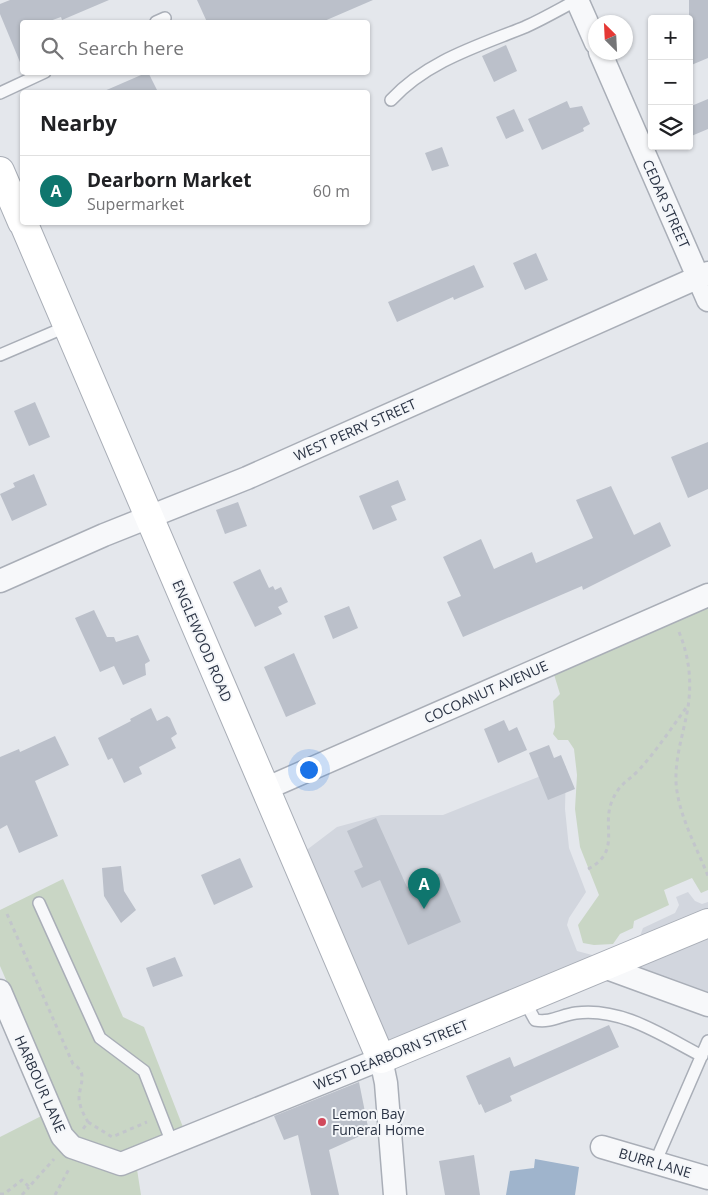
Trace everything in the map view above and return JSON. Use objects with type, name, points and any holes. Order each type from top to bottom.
[{"type":"street","points":[[577,0],[588,25]]},
{"type":"street","name":"CEDAR STREET","points":[[604,60],[703,275],[708,300]]},
{"type":"street","name":"ENGLEWOOD ROAD","points":[[0,171],[20,215]]},
{"type":"street","name":"ENGLEWOOD ROAD","points":[[24,225],[381,1059]]},
{"type":"street","name":"WEST PERRY STREET","points":[[0,581],[150,516],[247,478],[703,275]]},
{"type":"street","name":"COCOANUT AVENUE","points":[[265,789],[708,595]]},
{"type":"street","name":"WEST DEARBORN STREET","points":[[69,1153],[121,1164],[381,1059],[708,923]]},
{"type":"street","points":[[604,967],[708,1005]]},
{"type":"street","name":"HARBOUR LANE","points":[[0,991],[69,1153]]},
{"type":"street","points":[[381,1059],[386,1083],[395,1195]]},
{"type":"street","name":"BURR LANE","points":[[602,1147],[708,1178]]},
{"type":"lane","points":[[391,100],[408,82],[420,73],[462,52],[528,25],[577,0]]},
{"type":"lane","points":[[0,93],[39,75]]},
{"type":"lane","points":[[0,355],[68,326]]},
{"type":"lane","points":[[39,903],[100,1038],[144,1071],[172,1143]]},
{"type":"lane","points":[[524,1000],[535,1020],[546,1022],[576,1013],[626,1017],[702,1056]]},
{"type":"lane","points":[[654,1162],[708,1041]]},
{"type":"path","points":[[668,613],[679,633],[688,658],[688,706],[677,756],[676,784],[684,818],[708,876]]},
{"type":"path","points":[[588,870],[604,856],[610,836],[609,808],[617,788],[638,770],[688,706]]},
{"type":"path","points":[[8,914],[73,1064],[81,1070],[84,1081],[80,1103],[88,1122],[112,1136],[117,1136],[161,1116]]},
{"type":"path","points":[[69,1153],[88,1122]]},
{"type":"path","points":[[22,1195],[60,1153],[69,1153]]},
{"type":"path","points":[[55,1195],[73,1162],[69,1153]]},
{"type":"path","points":[[0,1194],[4,1194],[22,1180],[29,1187]]},
{"type":"shaded area","points":[[566,766],[565,809],[569,848],[586,892],[569,918],[567,925],[577,951],[596,956],[387,1043],[304,852],[337,827],[381,815],[443,815]]},
{"type":"shaded area","points":[[688,892],[695,901],[702,904],[708,902],[708,909],[626,944],[640,936],[643,928],[675,913],[679,905],[676,897]]},
{"type":"shaded area","points":[[708,937],[708,998],[626,972]]},
{"type":"green space","points":[[708,599],[708,890],[701,893],[692,878],[664,890],[669,905],[634,921],[633,928],[620,934],[613,944],[594,945],[583,943],[578,925],[599,895],[580,847],[575,809],[577,775],[574,749],[568,740],[558,740],[553,734],[555,727],[553,701],[560,694],[552,668]]},
{"type":"green space","points":[[63,879],[123,1017],[144,1027],[188,1140],[136,1163],[141,1195],[0,1195],[0,1137],[61,1106],[0,966],[0,910]]},
{"type":"water","points":[[535,1159],[579,1167],[575,1195],[506,1195],[510,1171],[534,1168]]},
{"type":"building","points":[[10,0],[109,0],[62,20],[61,17],[53,20],[20,20],[20,62],[0,14],[0,4]]},
{"type":"building","points":[[197,0],[373,0],[327,20],[206,20]]},
{"type":"building","points":[[689,0],[708,0],[708,58],[693,64],[693,15],[689,15]]},
{"type":"building","points":[[506,45],[517,71],[494,82],[482,56]]},
{"type":"building","points":[[141,75],[150,75],[157,90],[107,90]]},
{"type":"building","points":[[708,99],[708,129],[693,135],[693,105]]},
{"type":"building","points":[[567,101],[570,108],[582,106],[590,124],[583,128],[584,131],[542,150],[528,119]]},
{"type":"building","points":[[514,109],[524,131],[506,139],[496,117]]},
{"type":"building","points":[[442,147],[449,166],[432,171],[425,153]]},
{"type":"building","points":[[536,253],[548,280],[525,290],[513,263]]},
{"type":"building","points":[[474,265],[484,287],[454,300],[453,297],[397,322],[388,302]]},
{"type":"building","points":[[35,402],[50,437],[29,446],[14,411]]},
{"type":"building","points":[[708,442],[708,489],[688,498],[671,457]]},
{"type":"building","points":[[34,474],[47,505],[12,521],[0,494],[15,487],[13,483]]},
{"type":"building","points":[[398,480],[406,500],[391,506],[397,520],[373,530],[359,496]]},
{"type":"building","points":[[611,486],[634,535],[660,522],[671,546],[583,590],[582,586],[463,637],[447,602],[461,596],[443,557],[481,539],[494,569],[532,552],[536,563],[593,538],[576,500]]},
{"type":"building","points":[[238,502],[247,526],[225,534],[216,510]]},
{"type":"building","points":[[260,569],[269,588],[273,586],[275,590],[281,587],[288,602],[278,607],[282,614],[255,627],[233,582]]},
{"type":"building","points":[[349,606],[358,628],[333,639],[324,616]]},
{"type":"building","points":[[94,610],[107,637],[114,637],[116,642],[138,635],[150,661],[145,664],[146,675],[123,685],[114,666],[100,672],[75,618]]},
{"type":"building","points":[[294,653],[316,704],[286,717],[264,667]]},
{"type":"building","points":[[151,708],[157,721],[167,716],[170,718],[177,734],[171,738],[176,748],[139,767],[142,774],[124,783],[112,758],[108,760],[98,738]]},
{"type":"building","points":[[504,720],[509,731],[517,727],[527,750],[498,763],[484,729]]},
{"type":"building","points":[[55,736],[69,765],[35,781],[58,836],[19,853],[7,825],[0,829],[0,757],[19,749],[20,752]]},
{"type":"building","points":[[549,745],[554,758],[561,755],[575,789],[548,800],[529,753]]},
{"type":"building","points":[[376,818],[407,887],[440,873],[461,922],[408,945],[380,880],[362,888],[354,871],[363,867],[347,831]]},
{"type":"building","points":[[240,858],[253,887],[214,905],[201,875]]},
{"type":"building","points":[[121,866],[124,891],[136,910],[121,923],[104,896],[102,868]]},
{"type":"building","points":[[175,957],[183,976],[153,987],[146,968]]},
{"type":"building","points":[[609,1025],[619,1047],[510,1096],[512,1101],[485,1113],[481,1104],[479,1105],[466,1076],[510,1057],[514,1067]]},
{"type":"building","name":"Lemon Bay Funeral Home","points":[[359,1082],[369,1132],[329,1150],[339,1195],[311,1195],[298,1135],[284,1140],[274,1116]]},
{"type":"building","points":[[474,1155],[480,1195],[445,1195],[439,1161]]},
{"type":"place","name":"Dearborn Market","points":[[424,909]]},
{"type":"place","name":"Lemon Bay Funeral Home","points":[[322,1122]]}]
